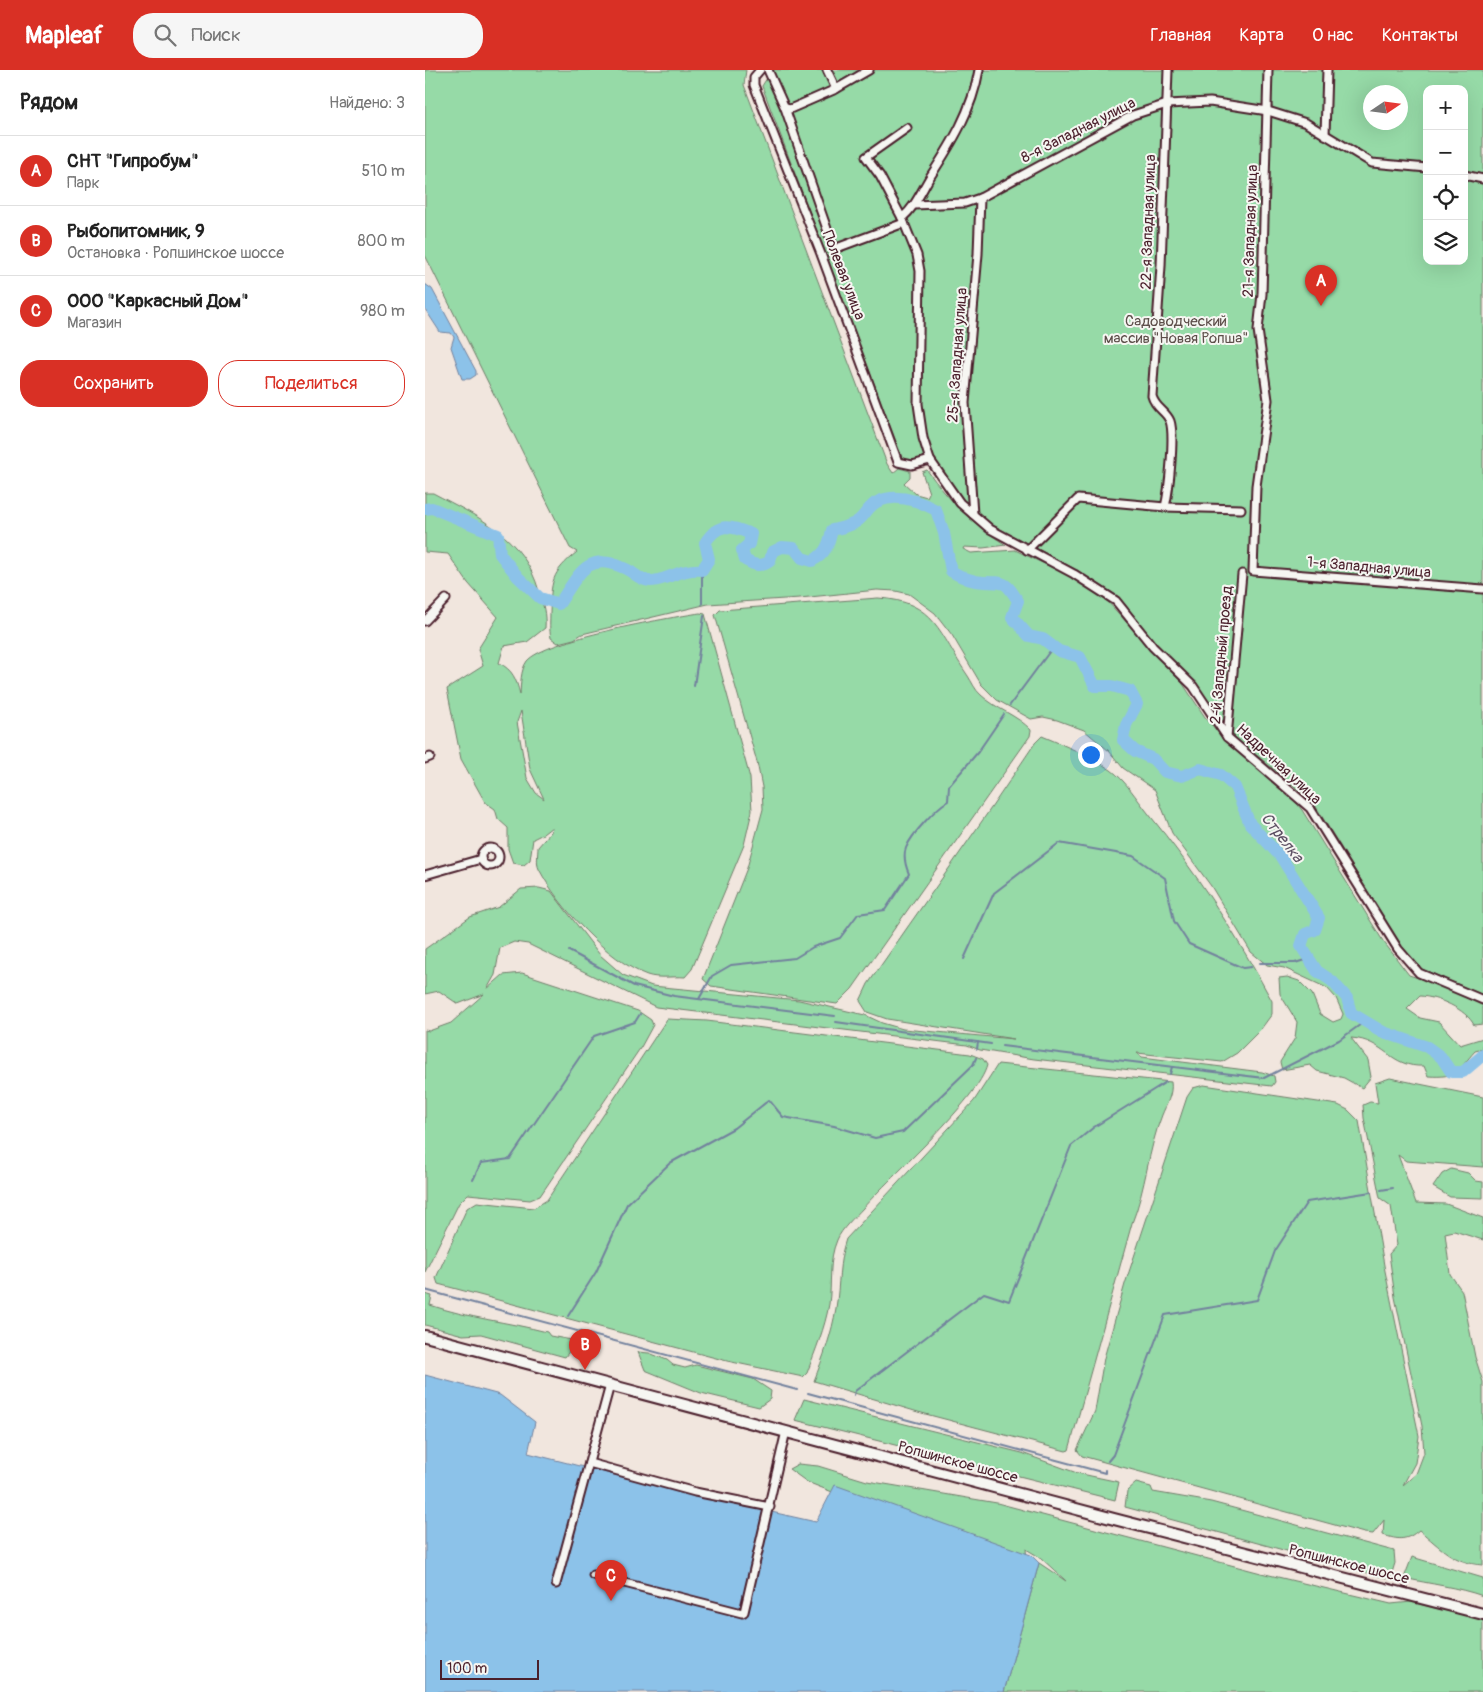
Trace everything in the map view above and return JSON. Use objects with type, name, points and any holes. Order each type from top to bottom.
[{"type":"main road","name":"Ропшинское шоссе","points":[[425,1336],[1114,1519],[1483,1614]]},
{"type":"street","name":"Полевая улица","points":[[761,70],[754,77],[754,85],[821,254],[898,462],[912,465],[930,460]]},
{"type":"street","points":[[768,70],[785,108],[798,108],[869,70]]},
{"type":"street","points":[[827,70],[836,89]]},
{"type":"street","points":[[903,220],[964,121],[975,91],[979,70]]},
{"type":"street","name":"22-я Западная улица","points":[[1165,507],[1172,432],[1169,419],[1154,404],[1152,396],[1161,266],[1169,70]]},
{"type":"street","name":"21-я Западная улица","points":[[1253,571],[1256,486],[1268,400],[1258,330],[1262,294],[1268,70]]},
{"type":"street","points":[[1325,135],[1327,70]]},
{"type":"street","name":"8-я Западная улица","points":[[914,205],[965,203],[980,198],[1133,115],[1167,104],[1211,102],[1268,111],[1306,123],[1372,163],[1423,168]]},
{"type":"street","name":"Полевая улица","points":[[785,108],[834,249],[903,220]]},
{"type":"street","name":"Надречная улица","points":[[907,128],[866,157],[880,176],[903,220],[920,271],[919,404],[923,438],[930,460],[960,503],[990,529],[1074,574],[1116,601],[1153,647],[1193,686],[1227,737],[1310,808],[1398,949],[1419,973],[1483,1000]]},
{"type":"street","points":[[1468,176],[1483,179]]},
{"type":"street","name":"25-я Западная улица","points":[[973,514],[965,403],[978,254],[980,198]]},
{"type":"street","points":[[1027,550],[1071,503],[1078,499],[1165,507],[1241,509]]},
{"type":"street","name":"1-я Западная улица","points":[[1253,571],[1483,590]]},
{"type":"street","name":"2-й Западный проезд","points":[[1227,737],[1242,574]]},
{"type":"street","points":[[425,621],[446,599]]},
{"type":"street","points":[[425,875],[481,859]]},
{"type":"street","points":[[556,1584],[610,1385]]},
{"type":"street","points":[[593,1575],[744,1612],[770,1507],[786,1431]]},
{"type":"street","points":[[589,1463],[695,1492],[770,1507]]},
{"type":"green space","points":[[425,70],[746,70],[744,85],[887,464],[893,473],[899,468],[910,471],[910,477],[904,483],[916,494],[927,497],[929,493],[922,472],[927,470],[963,512],[1006,545],[983,548],[964,547],[963,549],[971,553],[1015,550],[1072,577],[1108,602],[1183,684],[1205,717],[1223,738],[1290,795],[1302,810],[1383,941],[1409,975],[1445,987],[1483,1006],[1483,1024],[1474,1025],[1458,1009],[1443,1001],[1427,997],[1420,996],[1407,1009],[1420,1018],[1439,1022],[1460,1045],[1483,1038],[1483,1049],[1475,1051],[1456,1072],[1445,1076],[1428,1076],[1424,1066],[1403,1063],[1372,1044],[1351,1038],[1368,1060],[1371,1077],[1362,1088],[1344,1078],[1317,1071],[1310,1065],[1282,1070],[1280,1062],[1295,1038],[1297,1022],[1280,994],[1279,978],[1287,977],[1299,981],[1312,994],[1320,1014],[1333,1022],[1341,1019],[1343,1014],[1336,998],[1327,988],[1284,968],[1267,965],[1251,952],[1211,886],[1172,833],[1155,790],[1123,768],[1109,751],[1084,730],[1043,717],[1031,719],[997,700],[981,684],[952,635],[935,613],[909,594],[877,590],[800,598],[708,604],[582,634],[574,639],[558,643],[551,638],[550,603],[554,578],[568,559],[577,552],[570,548],[425,255]]},
{"type":"green space","name":"Садоводческий массив \"Новая Ропша\"","points":[[772,70],[1483,70],[1483,995],[1422,969],[1401,945],[1313,802],[1230,733],[1196,683],[1156,644],[1119,597],[1077,570],[993,525],[963,500],[933,465],[903,460],[762,86]]},
{"type":"green space","points":[[425,493],[433,493],[483,520],[511,542],[522,556],[532,572],[539,591],[544,609],[545,628],[527,642],[504,646],[499,663],[508,669],[513,676],[520,694],[521,678],[527,661],[557,645],[581,637],[636,625],[700,613],[705,614],[750,778],[752,811],[744,845],[692,969],[685,977],[647,975],[616,958],[585,931],[558,899],[538,867],[538,847],[551,832],[552,827],[533,839],[530,860],[524,865],[513,863],[508,849],[508,828],[498,819],[495,809],[485,802],[461,759],[447,689],[483,666],[478,649],[498,617],[468,583],[448,554],[425,552]],"holes":[[[521,711],[530,769],[544,799],[536,793],[527,778],[517,722]]]},
{"type":"green space","points":[[878,598],[897,600],[912,606],[934,622],[979,693],[1031,730],[1030,736],[852,989],[837,1004],[711,986],[703,979],[747,868],[763,809],[762,787],[757,762],[715,615],[720,610]]},
{"type":"green space","points":[[1042,736],[1078,751],[1103,765],[1126,784],[1199,881],[1230,928],[1272,1001],[1272,1014],[1261,1029],[1237,1053],[1222,1062],[1137,1053],[1142,1057],[1262,1072],[1274,1076],[1275,1082],[1272,1086],[1034,1059],[980,1050],[967,1045],[656,1007],[528,944],[514,942],[500,948],[495,975],[487,989],[503,975],[522,973],[638,1011],[651,1020],[653,1025],[641,1047],[540,1196],[530,1200],[468,1194],[459,1203],[425,1272],[425,1030],[429,1031],[451,1023],[484,994],[458,1004],[439,991],[425,994],[425,949],[470,917],[499,907],[521,889],[539,888],[551,891],[600,955],[623,975],[652,986],[799,1000],[865,1015],[882,1023],[903,1029],[1014,1039],[887,1019],[867,1012],[860,1001],[868,984],[1035,743]]},
{"type":"green space","points":[[667,1019],[707,1021],[970,1054],[983,1059],[987,1065],[980,1080],[951,1117],[876,1194],[839,1236],[832,1256],[830,1296],[825,1322],[807,1373],[803,1377],[727,1361],[438,1284],[436,1278],[467,1208],[477,1202],[534,1208],[547,1200]]},
{"type":"green space","points":[[998,1064],[1171,1082],[1170,1095],[1153,1142],[1141,1196],[1069,1450],[1066,1451],[918,1412],[814,1381],[827,1345],[834,1317],[839,1273],[846,1239],[974,1101]]},
{"type":"green space","points":[[1390,1078],[1483,1097],[1483,1167],[1406,1161],[1398,1155],[1416,1203],[1446,1204],[1483,1218],[1483,1240],[1454,1231],[1445,1233],[1450,1274],[1462,1291],[1475,1357],[1483,1382],[1483,1565],[1455,1558],[1419,1530],[1406,1538],[1394,1538],[1383,1535],[1384,1520],[1373,1534],[1364,1533],[1082,1456],[1077,1450],[1095,1411],[1104,1358],[1125,1284],[1187,1097],[1193,1088],[1204,1085],[1338,1105],[1348,1110],[1359,1121],[1385,1271],[1419,1436],[1415,1463],[1403,1485],[1416,1474],[1424,1453],[1422,1426],[1395,1297],[1389,1254],[1397,1245],[1391,1206],[1380,1198],[1363,1105],[1370,1102],[1378,1103],[1375,1083]]},
{"type":"green space","points":[[1451,1169],[1468,1173],[1476,1181],[1483,1182],[1483,1198],[1450,1197],[1433,1187],[1442,1174]]},
{"type":"green space","points":[[425,1294],[432,1296],[430,1305],[473,1317],[547,1332],[550,1336],[577,1341],[565,1357],[481,1334],[463,1335],[425,1325]]},
{"type":"green space","points":[[638,1352],[649,1353],[667,1360],[673,1365],[685,1368],[696,1365],[753,1379],[771,1391],[770,1399],[759,1407],[701,1393],[645,1370]]},
{"type":"green space","points":[[804,1399],[1022,1453],[1077,1473],[1119,1482],[1115,1500],[795,1420]]},
{"type":"green space","points":[[798,1464],[818,1466],[867,1481],[997,1503],[1261,1573],[1391,1604],[1411,1602],[1483,1620],[1483,1692],[1004,1692],[1039,1563],[1066,1581],[1041,1558],[1026,1549],[1027,1561],[840,1495],[807,1482],[789,1469]]},
{"type":"green space","points":[[1136,1483],[1151,1487],[1153,1492],[1211,1502],[1394,1551],[1395,1563],[1390,1579],[1125,1507],[1127,1491]]},
{"type":"green space","points":[[1412,1557],[1483,1578],[1483,1596],[1404,1578]]},
{"type":"water","points":[[425,284],[432,289],[476,371],[476,375],[470,379],[462,379],[451,347],[454,337],[451,333],[440,332],[425,309]]},
{"type":"water","points":[[425,1375],[500,1395],[535,1422],[528,1453],[682,1492],[816,1522],[835,1485],[1031,1555],[1039,1563],[1004,1692],[425,1692]]},
{"type":"waterway","name":"Стрелка","points":[[425,509],[432,508],[498,535],[500,554],[518,577],[540,598],[559,604],[578,575],[585,568],[593,564],[602,562],[613,564],[650,581],[687,571],[702,570],[709,559],[705,543],[715,531],[725,527],[731,527],[751,534],[749,544],[742,550],[745,560],[754,564],[761,565],[767,563],[770,561],[772,552],[782,547],[794,548],[802,558],[812,561],[821,555],[826,548],[832,530],[856,522],[879,501],[894,498],[908,499],[936,510],[944,533],[951,571],[971,580],[1005,584],[1018,601],[1012,617],[1029,636],[1043,639],[1059,651],[1080,657],[1095,686],[1112,686],[1130,691],[1137,704],[1126,725],[1123,740],[1135,751],[1153,759],[1165,772],[1182,776],[1200,769],[1221,775],[1235,787],[1250,824],[1281,857],[1319,918],[1315,930],[1305,934],[1301,946],[1317,971],[1332,981],[1347,998],[1351,1013],[1383,1032],[1427,1047],[1441,1057],[1451,1072],[1463,1072],[1483,1055]]},
{"type":"waterway","points":[[702,570],[702,604]]},
{"type":"waterway","points":[[694,686],[704,616]]},
{"type":"waterway","points":[[1010,705],[1053,647]]},
{"type":"waterway","points":[[699,999],[712,976],[731,965],[795,958],[813,947],[840,938],[858,914],[885,910],[909,874],[905,854],[906,848],[913,836],[924,822],[948,801],[949,786],[978,752],[1004,714]]},
{"type":"waterway","points":[[964,959],[994,893],[1059,843],[1133,856],[1165,878],[1174,921],[1189,944],[1243,968],[1251,967]]},
{"type":"waterway","points":[[569,951],[634,986],[674,996],[835,1016]]},
{"type":"waterway","points":[[1260,963],[1295,963],[1308,959]]},
{"type":"waterway","points":[[473,1180],[481,1163],[510,1159],[594,1036],[635,1022],[640,1014]]},
{"type":"waterway","points":[[836,1022],[991,1044]]},
{"type":"waterway","points":[[1002,1046],[1264,1078],[1339,1040],[1364,1022]]},
{"type":"waterway","points":[[977,1049],[978,1042]]},
{"type":"waterway","points":[[568,1316],[596,1272],[627,1204],[670,1163],[734,1128],[769,1100],[783,1117],[834,1126],[875,1138],[903,1132],[973,1065],[976,1058]]},
{"type":"waterway","points":[[1170,1074],[1172,1067]]},
{"type":"waterway","points":[[854,1395],[855,1391],[984,1293],[1009,1301],[1071,1146],[1094,1127],[1166,1082]]},
{"type":"waterway","points":[[1381,1190],[1393,1188]]},
{"type":"waterway","points":[[1108,1461],[1113,1455],[1165,1315],[1257,1300],[1275,1251],[1307,1202],[1371,1192]]},
{"type":"waterway","points":[[425,1290],[797,1390]]},
{"type":"waterway","points":[[808,1393],[1105,1473],[1105,1470]]},
{"type":"place","name":"СНТ \"Гипробум\"","points":[[1321,306]]},
{"type":"place","name":"Рыбопитомник, 9","points":[[585,1370]]},
{"type":"place","name":"ООО \"Каркасный Дом\"","points":[[611,1601]]}]
